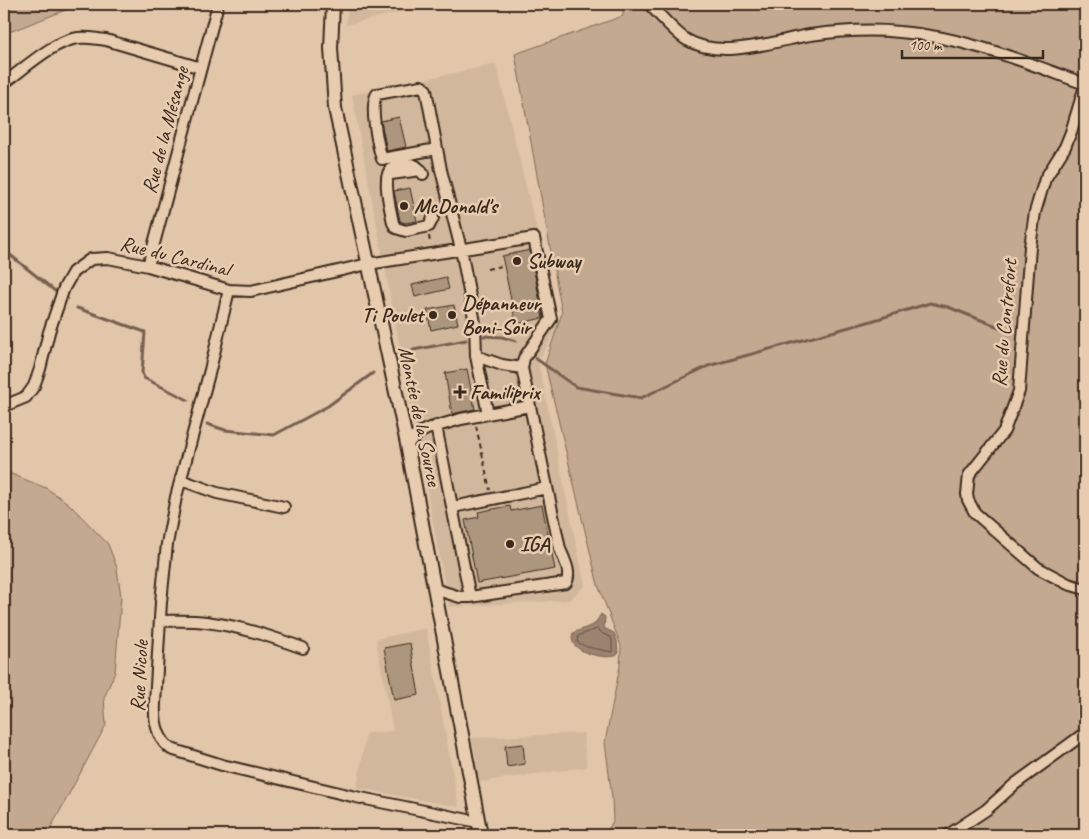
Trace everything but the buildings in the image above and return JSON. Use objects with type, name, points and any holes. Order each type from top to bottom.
[{"type":"main road","name":"Montée de la Source","points":[[333,4],[331,48],[335,108],[407,444],[481,835]]},
{"type":"street","name":"Rue de la Mésange","points":[[148,266],[218,4]]},
{"type":"street","points":[[649,4],[686,40],[710,48],[759,46],[787,39],[830,33],[899,32],[938,36],[972,44],[1085,85]]},
{"type":"street","points":[[4,83],[49,51],[77,38],[106,40],[201,68]]},
{"type":"street","name":"Rue du Contrefort","points":[[1085,85],[1071,132],[1065,147],[1045,179],[1035,212],[1030,247],[1019,391],[1004,430],[969,475],[967,494],[975,513],[1038,568],[1068,584],[1085,589]]},
{"type":"street","points":[[437,149],[382,159],[374,115],[374,102],[378,94],[421,86],[426,90],[437,149],[461,249],[475,323],[476,356],[488,414]]},
{"type":"street","points":[[422,172],[414,164],[401,165],[393,167],[387,177],[386,182],[393,223],[396,228],[406,231],[429,226],[433,218]]},
{"type":"street","name":"Rue du Cardinal","points":[[4,406],[26,398],[34,386],[64,288],[73,272],[91,260],[108,258],[148,266],[228,290],[250,291],[368,264],[534,238],[551,319],[524,358],[522,368]]},
{"type":"street","name":"Rue Nicole","points":[[228,290],[167,544],[154,719],[160,736],[165,745],[171,750],[222,765],[344,794],[478,822]]},
{"type":"street","points":[[434,590],[460,597],[470,597],[566,583],[568,581],[567,566],[560,549],[522,368],[476,356]]},
{"type":"street","points":[[407,444],[419,433],[436,426],[530,406]]},
{"type":"street","points":[[436,426],[470,597]]},
{"type":"street","points":[[181,480],[217,493],[284,507]]},
{"type":"street","points":[[452,507],[547,488]]},
{"type":"street","points":[[160,621],[208,622],[277,638],[303,648]]},
{"type":"street","points":[[948,835],[986,810],[1015,784],[1085,733]]},
{"type":"path","points":[[430,238],[430,244]]},
{"type":"path","points":[[487,270],[502,266]]},
{"type":"path","points":[[474,417],[490,492]]},
{"type":"shaded area","points":[[4,4],[81,4],[12,31],[4,31]]},
{"type":"shaded area","points":[[348,4],[434,4],[346,25]]},
{"type":"shaded area","points":[[623,4],[1085,4],[1085,835],[605,835],[613,821],[605,742],[620,666],[621,646],[598,585],[545,364],[562,313],[515,54],[623,16]]},
{"type":"shaded area","points":[[496,64],[560,324],[538,361],[585,586],[569,600],[449,607],[352,95]]},
{"type":"shaded area","points":[[4,471],[46,488],[68,503],[108,544],[117,568],[121,597],[115,672],[104,698],[106,725],[47,835],[4,835]]},
{"type":"shaded area","points":[[426,628],[459,807],[357,788],[366,733],[393,731],[376,639]]},
{"type":"shaded area","points":[[583,733],[587,767],[479,782],[472,738]]},
{"type":"water","points":[[601,614],[605,617],[604,628],[614,633],[617,641],[618,654],[615,656],[609,657],[586,653],[575,645],[572,640],[573,633],[595,624]]},
{"type":"waterway","points":[[4,250],[55,291]]},
{"type":"waterway","points":[[535,358],[576,387],[641,398],[708,366],[930,303],[948,307],[1004,329]]},
{"type":"waterway","points":[[77,308],[145,332],[142,373],[144,378],[188,400]]},
{"type":"waterway","points":[[484,336],[502,337],[516,341]]},
{"type":"waterway","points":[[413,350],[466,340]]},
{"type":"waterway","points":[[207,424],[225,430],[274,435],[328,406],[373,373]]},
{"type":"place","name":"McDonald's","points":[[404,206]]},
{"type":"place","name":"Subway","points":[[517,261]]},
{"type":"place","name":"Ti Poulet","points":[[433,315]]},
{"type":"place","name":"Dépanneur Boni-Soir","points":[[452,315]]},
{"type":"place","name":"Familiprix","points":[[460,392]]},
{"type":"place","name":"IGA","points":[[510,544]]}]
